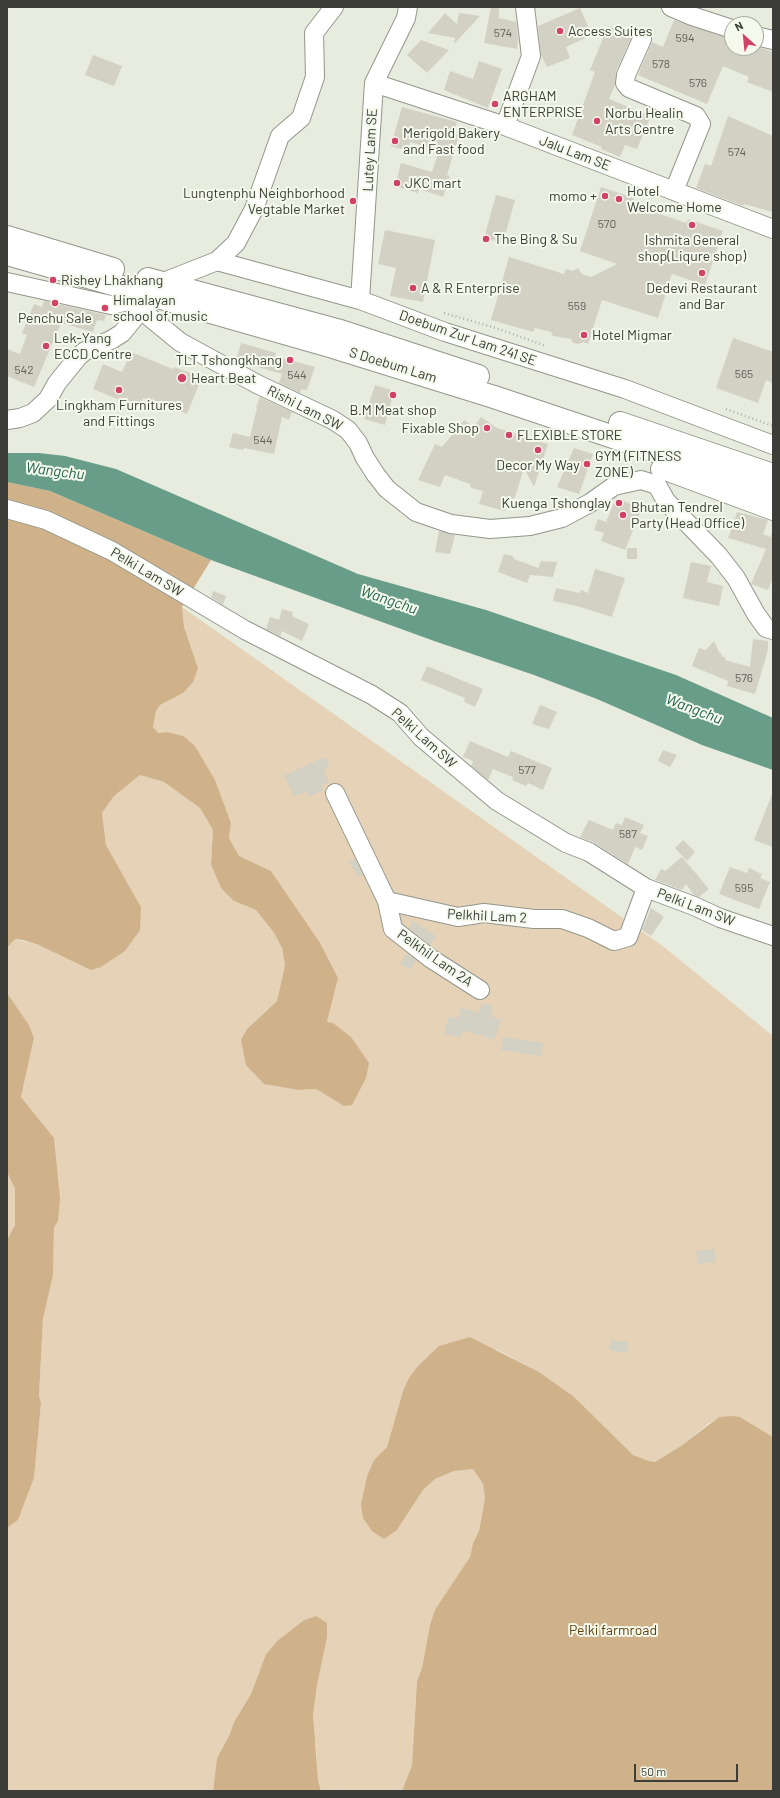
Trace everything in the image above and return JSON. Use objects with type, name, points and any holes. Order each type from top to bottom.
[{"type":"highway","name":"S Doebum Lam","points":[[7,237],[151,296],[337,330],[657,435],[773,476]]},
{"type":"highway","name":"S Doebum Lam","points":[[7,254],[333,347],[494,397],[659,468],[773,494]]},
{"type":"street","points":[[7,282],[111,305],[151,296],[217,261],[236,243],[254,209],[280,136],[301,118],[315,77],[314,33],[334,7]]},
{"type":"street","name":"Lutey Lam SE","points":[[360,300],[374,83],[406,18],[408,7]]},
{"type":"street","points":[[505,126],[531,56],[525,7]]},
{"type":"street","points":[[672,7],[692,16],[724,26]]},
{"type":"street","points":[[642,39],[626,75],[625,83],[629,88],[696,116],[701,124],[674,191]]},
{"type":"street","name":"Jalu Lam SE","points":[[374,83],[505,126],[773,229]]},
{"type":"street","name":"Doebum Zur Lam 241 SE","points":[[217,261],[360,300],[444,332],[625,389],[773,445]]},
{"type":"street","points":[[7,420],[20,418],[33,413],[48,398],[57,383],[78,357],[85,351],[111,340],[122,333],[151,296]]},
{"type":"street","name":"Rishi Lam SW","points":[[151,296],[180,342],[257,384],[334,420],[348,430],[358,443],[365,458],[387,489],[416,512],[451,524],[490,529],[530,526],[562,518],[590,503],[614,486],[641,480],[659,468],[773,511]]},
{"type":"street","points":[[659,468],[666,501],[719,556],[736,578],[756,614],[766,628],[773,630]]},
{"type":"street","name":"Pelki Lam SW","points":[[7,509],[46,520],[112,550],[245,630],[372,695],[400,713],[421,737],[498,801],[566,843],[589,852],[646,888],[694,906],[720,918],[773,936]]},
{"type":"street","points":[[335,793],[387,901]]},
{"type":"street","name":"Pelkhil Lam 2","points":[[387,901],[458,917],[484,913],[562,919],[588,928],[614,941],[628,936],[646,888]]},
{"type":"street","name":"Pelkhil Lam 2A","points":[[387,901],[393,929],[430,958],[480,990]]},
{"type":"shaded area","points":[[182,607],[664,947],[773,1036],[773,1437],[740,1417],[719,1417],[681,1446],[655,1462],[649,1461],[633,1455],[573,1396],[539,1372],[496,1349],[403,1391],[387,1447],[374,1460],[367,1476],[361,1504],[397,1530],[423,1490],[435,1479],[454,1471],[473,1469],[483,1484],[485,1498],[479,1531],[473,1543],[470,1557],[430,1625],[422,1668],[417,1681],[412,1765],[402,1791],[321,1791],[318,1780],[316,1747],[313,1731],[313,1716],[317,1685],[316,1616],[304,1620],[277,1641],[266,1654],[251,1694],[234,1722],[230,1734],[217,1758],[213,1791],[7,1791],[7,1528],[18,1520],[34,1478],[41,1403],[39,1396],[43,1319],[53,1275],[54,1228],[58,1221],[54,1138],[21,1097],[34,1038],[29,1025],[7,993],[7,948],[15,939],[39,945],[141,907],[106,845],[102,813],[114,796],[140,775],[164,782],[200,808],[213,830],[211,864],[234,901],[256,910],[274,933],[282,948],[285,965],[277,1001],[247,1029],[299,1090],[316,1089],[344,1106],[327,1022],[338,978],[271,871],[239,856],[229,838],[231,823],[215,781],[195,746],[167,732],[158,733],[153,727],[156,711],[160,705],[183,693],[198,668],[184,627]]},
{"type":"shaded area","points":[[7,1172],[15,1189],[15,1225],[7,1240]]},
{"type":"green space","points":[[7,482],[50,491],[211,560],[182,607],[184,627],[198,668],[193,682],[183,693],[160,705],[156,711],[153,727],[158,733],[167,732],[183,736],[195,746],[215,780],[231,823],[229,838],[239,856],[271,871],[320,943],[338,978],[327,1022],[333,1023],[351,1037],[369,1063],[366,1078],[352,1105],[344,1106],[316,1089],[299,1090],[264,1084],[246,1065],[241,1040],[247,1029],[277,1001],[285,965],[282,948],[274,933],[256,910],[234,901],[221,888],[211,864],[213,830],[200,808],[164,782],[140,775],[114,796],[102,813],[106,845],[141,907],[140,930],[125,951],[101,967],[91,970],[39,945],[23,940],[15,939],[7,948]]},
{"type":"green space","points":[[7,993],[29,1025],[34,1038],[21,1097],[54,1138],[60,1199],[58,1221],[54,1228],[53,1275],[43,1319],[39,1396],[41,1403],[34,1478],[18,1520],[7,1528],[7,1240],[15,1225],[15,1189],[7,1172]]},
{"type":"green space","name":"Pelki farmroad","points":[[470,1337],[539,1372],[573,1396],[633,1455],[649,1461],[655,1462],[681,1446],[719,1417],[740,1417],[773,1437],[773,1791],[402,1791],[412,1765],[417,1681],[422,1668],[430,1625],[435,1610],[470,1557],[473,1543],[479,1531],[485,1498],[483,1484],[473,1469],[454,1471],[435,1479],[423,1490],[397,1530],[384,1539],[372,1531],[363,1518],[361,1504],[367,1476],[374,1460],[387,1447],[403,1391],[409,1378],[418,1366],[439,1346]]},
{"type":"green space","points":[[316,1616],[327,1623],[327,1637],[317,1685],[313,1716],[318,1780],[321,1791],[213,1791],[217,1758],[230,1734],[234,1722],[251,1694],[266,1654],[277,1641],[304,1620]]},
{"type":"water","name":"Wangchu","points":[[7,453],[39,453],[65,456],[116,469],[358,574],[486,610],[676,675],[773,718],[773,770],[702,745],[597,699],[534,675],[437,642],[211,560],[50,491],[7,482]]},
{"type":"building","points":[[491,7],[499,7],[499,18],[516,22],[518,39],[517,49],[484,43]]},
{"type":"building","points":[[580,8],[592,35],[566,47],[570,58],[547,67],[541,55],[538,26]]},
{"type":"building","points":[[445,13],[457,24],[459,13],[480,16],[454,44],[455,38],[428,33]]},
{"type":"building","points":[[674,20],[724,36],[724,56],[764,56],[764,49],[773,52],[773,92],[747,82],[749,77],[723,66],[707,104],[638,75],[652,42],[663,47]]},
{"type":"building","points":[[608,26],[632,36],[616,71],[615,85],[609,99],[651,116],[637,149],[625,145],[620,157],[601,149],[602,147],[572,135],[595,72],[590,70]]},
{"type":"building","points":[[421,40],[449,50],[427,73],[407,55]]},
{"type":"building","points":[[93,55],[122,66],[114,86],[85,75]]},
{"type":"building","points":[[479,61],[502,69],[488,108],[444,90],[450,71],[473,79]]},
{"type":"building","points":[[402,107],[457,122],[454,134],[459,135],[447,175],[450,176],[443,197],[419,189],[418,193],[395,186],[401,163],[432,172],[439,151],[410,142],[408,151],[391,146]]},
{"type":"building","points":[[728,116],[773,136],[773,212],[744,204],[743,206],[696,188],[705,164],[711,166]]},
{"type":"building","points":[[601,187],[634,198],[632,205],[687,223],[688,219],[723,231],[705,285],[672,274],[658,318],[602,300],[588,344],[583,342],[579,344],[573,343],[571,339],[553,336],[551,332],[535,328],[533,332],[491,320],[509,257],[564,274],[566,269],[572,271],[578,268],[582,274],[591,277],[617,264],[580,251]]},
{"type":"building","points":[[496,195],[515,200],[503,243],[484,238]]},
{"type":"building","points":[[385,230],[435,240],[423,302],[390,296],[396,268],[378,264]]},
{"type":"building","points":[[44,301],[106,315],[104,321],[97,320],[93,332],[61,323],[34,387],[7,376],[7,349],[20,354],[27,335],[22,333],[34,304],[42,307]]},
{"type":"building","points":[[733,338],[773,352],[773,383],[766,380],[758,403],[716,388]]},
{"type":"building","points":[[241,343],[276,353],[275,357],[315,367],[307,390],[301,389],[300,393],[279,383],[282,374],[236,361]]},
{"type":"building","points":[[131,352],[173,369],[174,367],[202,377],[187,414],[143,398],[139,408],[93,389],[103,364],[122,372]]},
{"type":"building","points":[[375,385],[394,391],[385,425],[364,419]]},
{"type":"building","points":[[260,397],[292,412],[289,420],[282,417],[274,454],[244,448],[243,450],[229,447],[233,433],[250,437],[256,407]]},
{"type":"building","points":[[481,417],[497,428],[548,444],[534,487],[524,468],[515,497],[509,502],[505,511],[479,504],[483,491],[471,488],[470,484],[445,475],[440,487],[418,480],[435,444],[442,447],[464,420],[474,427]]},
{"type":"building","points":[[574,448],[593,454],[579,494],[557,487]]},
{"type":"building","points":[[616,498],[642,508],[625,550],[601,541],[604,533],[594,530],[598,519],[606,522]]},
{"type":"building","points":[[737,512],[768,520],[763,534],[770,537],[773,531],[773,577],[768,590],[751,584],[766,549],[728,538]]},
{"type":"building","points":[[439,531],[455,535],[450,554],[435,552]]},
{"type":"building","points":[[627,548],[637,548],[637,559],[627,559]]},
{"type":"building","points":[[504,554],[513,556],[514,559],[538,568],[541,561],[557,562],[553,577],[530,575],[527,583],[498,572]]},
{"type":"building","points":[[691,562],[711,566],[707,582],[723,586],[719,606],[683,598]]},
{"type":"building","points":[[595,569],[625,578],[612,617],[577,606],[553,601],[556,588],[580,593],[581,590],[588,593]]},
{"type":"building","points":[[213,591],[226,596],[223,605],[211,597]]},
{"type":"building","points":[[282,609],[293,612],[292,616],[309,624],[302,641],[282,631],[280,636],[266,629],[270,617],[279,620]]},
{"type":"building","points":[[753,639],[768,641],[768,650],[755,694],[727,686],[728,681],[692,666],[699,648],[706,650],[714,641],[719,652],[722,654],[721,656],[726,658],[725,660],[750,667]]},
{"type":"building","points":[[427,666],[483,689],[475,707],[464,702],[465,698],[421,680]]},
{"type":"building","points":[[540,705],[557,712],[549,729],[532,724]]},
{"type":"building","points":[[470,741],[508,757],[511,751],[552,768],[543,790],[528,783],[526,786],[512,780],[513,777],[493,769],[488,780],[471,766],[473,761],[463,757]]},
{"type":"building","points":[[663,750],[677,755],[670,767],[658,761]]},
{"type":"building","points":[[325,757],[330,767],[324,769],[329,782],[321,785],[323,790],[309,797],[306,792],[294,797],[284,775]]},
{"type":"building","points":[[773,794],[773,847],[754,840]]},
{"type":"building","points":[[625,817],[644,825],[640,833],[648,836],[642,850],[635,847],[628,864],[595,843],[580,837],[589,820],[613,830],[616,823],[622,825]]},
{"type":"building","points":[[683,840],[695,852],[687,861],[675,848]]},
{"type":"building","points":[[682,857],[709,889],[699,897],[694,895],[686,884],[682,890],[655,880],[661,869],[665,871]]},
{"type":"building","points":[[355,858],[362,874],[358,877],[349,862]]},
{"type":"building","points":[[730,867],[747,873],[749,868],[762,874],[760,878],[770,882],[759,909],[719,894]]},
{"type":"building","points":[[651,908],[664,917],[651,936],[642,930]]},
{"type":"building","points":[[413,921],[436,936],[430,945],[409,928]]},
{"type":"building","points":[[407,953],[416,960],[410,970],[400,964]]},
{"type":"building","points":[[482,1003],[493,1006],[490,1016],[501,1020],[494,1040],[463,1030],[460,1038],[444,1033],[449,1016],[457,1019],[461,1007],[479,1013]]},
{"type":"building","points":[[503,1037],[543,1043],[541,1056],[501,1050]]},
{"type":"building","points":[[714,1249],[716,1262],[698,1264],[696,1251]]},
{"type":"building","points":[[611,1340],[629,1342],[627,1353],[609,1350]]},
{"type":"place","name":"Access Suites","points":[[560,31]]},
{"type":"place","name":"ARGHAM ENTERPRISE","points":[[495,104]]},
{"type":"place","name":"Norbu Healin Arts Centre","points":[[597,121]]},
{"type":"place","name":"Merigold Bakery and Fast food","points":[[395,141]]},
{"type":"place","name":"JKC mart","points":[[397,183]]},
{"type":"place","name":"momo +","points":[[605,196]]},
{"type":"place","name":"Hotel Welcome Home","points":[[619,199]]},
{"type":"place","name":"Lungtenphu Neighborhood Vegtable Market","points":[[353,201]]},
{"type":"place","name":"Ishmita General shop(Liqure shop)","points":[[692,225]]},
{"type":"place","name":"The Bing & Su","points":[[486,239]]},
{"type":"place","name":"Dedevi Restaurant and Bar","points":[[702,273]]},
{"type":"place","name":"Rishey Lhakhang","points":[[53,280]]},
{"type":"place","name":"A & R Enterprise","points":[[413,288]]},
{"type":"place","name":"Penchu Sale","points":[[55,303]]},
{"type":"place","name":"Himalayan school of music","points":[[105,308]]},
{"type":"place","name":"Hotel Migmar","points":[[584,335]]},
{"type":"place","name":"Lek-Yang ECCD Centre","points":[[46,346]]},
{"type":"place","name":"TLT Tshongkhang","points":[[290,360]]},
{"type":"place","name":"Heart Beat","points":[[182,378]]},
{"type":"place","name":"Lingkham Furnitures and Fittings","points":[[119,390]]},
{"type":"place","name":"B.M Meat shop","points":[[393,395]]},
{"type":"place","name":"Fixable Shop","points":[[487,428]]},
{"type":"place","name":"FLEXIBLE STORE","points":[[509,435]]},
{"type":"place","name":"Decor My Way","points":[[538,450]]},
{"type":"place","name":"GYM (FITNESS ZONE)","points":[[587,464]]},
{"type":"place","name":"Kuenga Tshonglay","points":[[619,503]]},
{"type":"place","name":"Bhutan Tendrel Party (Head Office)","points":[[623,515]]}]
